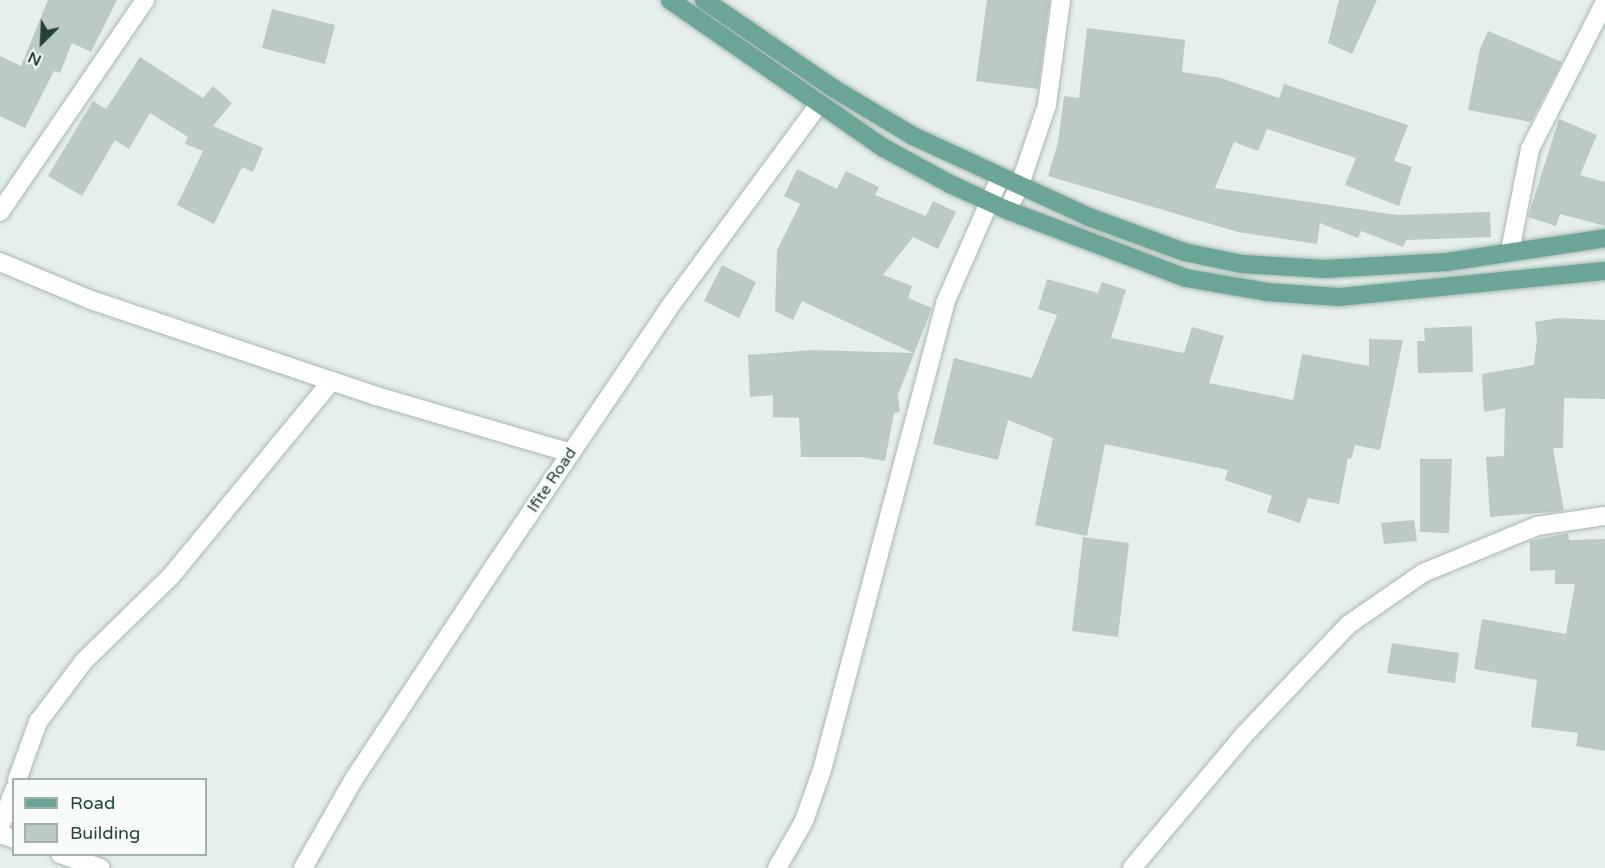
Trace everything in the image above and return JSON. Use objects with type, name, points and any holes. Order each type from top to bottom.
[{"type":"main road","points":[[670,0],[884,148],[1007,210],[1186,278],[1267,292],[1339,297],[1605,271]]},
{"type":"main road","points":[[704,0],[873,112],[1019,187],[1184,252],[1242,264],[1336,268],[1447,262],[1605,238]]},
{"type":"street","points":[[0,212],[145,0]]},
{"type":"street","points":[[1007,210],[1019,187],[1047,105],[1060,0]]},
{"type":"street","points":[[1510,251],[1530,149],[1605,2]]},
{"type":"street","name":"Ifite Road","points":[[303,868],[378,742],[668,309],[819,104]]},
{"type":"street","points":[[777,868],[804,821],[822,770],[945,303],[987,201],[1000,178]]},
{"type":"street","points":[[0,262],[91,300],[332,381],[571,453]]},
{"type":"street","points":[[18,778],[38,722],[84,661],[171,576],[332,381]]},
{"type":"street","points":[[1132,868],[1244,735],[1348,625],[1423,573],[1537,526],[1605,516]]},
{"type":"street","points":[[0,827],[12,795]]},
{"type":"street","points":[[63,856],[101,868]]},
{"type":"building","points":[[48,0],[117,0],[91,52],[72,43],[60,73],[54,71],[25,128],[0,116],[0,56],[21,66]]},
{"type":"building","points":[[987,0],[1050,0],[1038,89],[976,81]]},
{"type":"building","points":[[1339,0],[1377,0],[1352,54],[1328,43]]},
{"type":"building","points":[[272,9],[335,25],[325,64],[262,48]]},
{"type":"building","points":[[1087,28],[1185,40],[1182,72],[1221,78],[1279,98],[1284,84],[1408,125],[1394,161],[1412,167],[1399,206],[1345,185],[1356,158],[1267,129],[1258,151],[1234,142],[1215,188],[1397,215],[1490,212],[1491,237],[1406,240],[1403,247],[1361,231],[1358,238],[1320,223],[1317,244],[1238,232],[1048,176],[1058,142],[1064,96],[1079,98]]},
{"type":"building","points":[[1488,31],[1562,62],[1531,122],[1468,110],[1480,49]]},
{"type":"building","points":[[140,57],[203,98],[213,86],[232,103],[213,126],[263,148],[253,172],[242,167],[214,224],[177,205],[203,151],[185,144],[188,137],[150,113],[129,149],[115,140],[82,196],[48,176],[93,101],[106,109]]},
{"type":"building","points":[[1559,119],[1597,135],[1580,175],[1605,182],[1605,226],[1560,214],[1556,226],[1528,217]]},
{"type":"building","points":[[797,169],[837,189],[846,171],[879,187],[875,195],[926,216],[933,201],[956,212],[938,249],[913,237],[883,275],[912,286],[908,298],[932,308],[898,395],[900,412],[894,413],[885,461],[861,457],[801,457],[799,418],[773,417],[773,395],[750,397],[748,355],[812,350],[913,353],[802,301],[793,320],[775,311],[777,250],[800,204],[784,196]]},
{"type":"building","points":[[722,265],[756,282],[739,318],[704,301]]},
{"type":"building","points":[[1047,279],[1098,293],[1102,282],[1126,290],[1111,338],[1184,353],[1192,327],[1224,336],[1209,383],[1293,400],[1302,354],[1369,366],[1369,339],[1403,340],[1380,450],[1355,445],[1351,459],[1348,458],[1339,504],[1308,498],[1300,523],[1267,512],[1272,496],[1225,480],[1228,470],[1105,444],[1087,536],[1035,525],[1053,438],[1008,420],[998,460],[933,444],[954,358],[1032,378],[1057,315],[1038,309]]},
{"type":"building","points":[[1559,318],[1605,320],[1605,399],[1564,398],[1563,448],[1553,448],[1564,511],[1490,517],[1486,457],[1504,456],[1505,408],[1484,412],[1482,374],[1534,365],[1537,339],[1535,322]]},
{"type":"building","points":[[1472,326],[1473,372],[1418,373],[1417,341],[1425,341],[1424,328]]},
{"type":"building","points":[[1420,459],[1452,459],[1449,533],[1420,532]]},
{"type":"building","points":[[1414,520],[1417,541],[1384,544],[1381,523]]},
{"type":"building","points":[[1568,533],[1569,540],[1605,539],[1605,751],[1576,746],[1578,733],[1531,727],[1537,680],[1474,669],[1482,619],[1566,634],[1575,584],[1555,584],[1555,570],[1530,571],[1530,541]]},
{"type":"building","points":[[1083,537],[1129,543],[1118,637],[1072,631]]},
{"type":"building","points":[[1392,643],[1459,653],[1455,683],[1387,673]]}]
